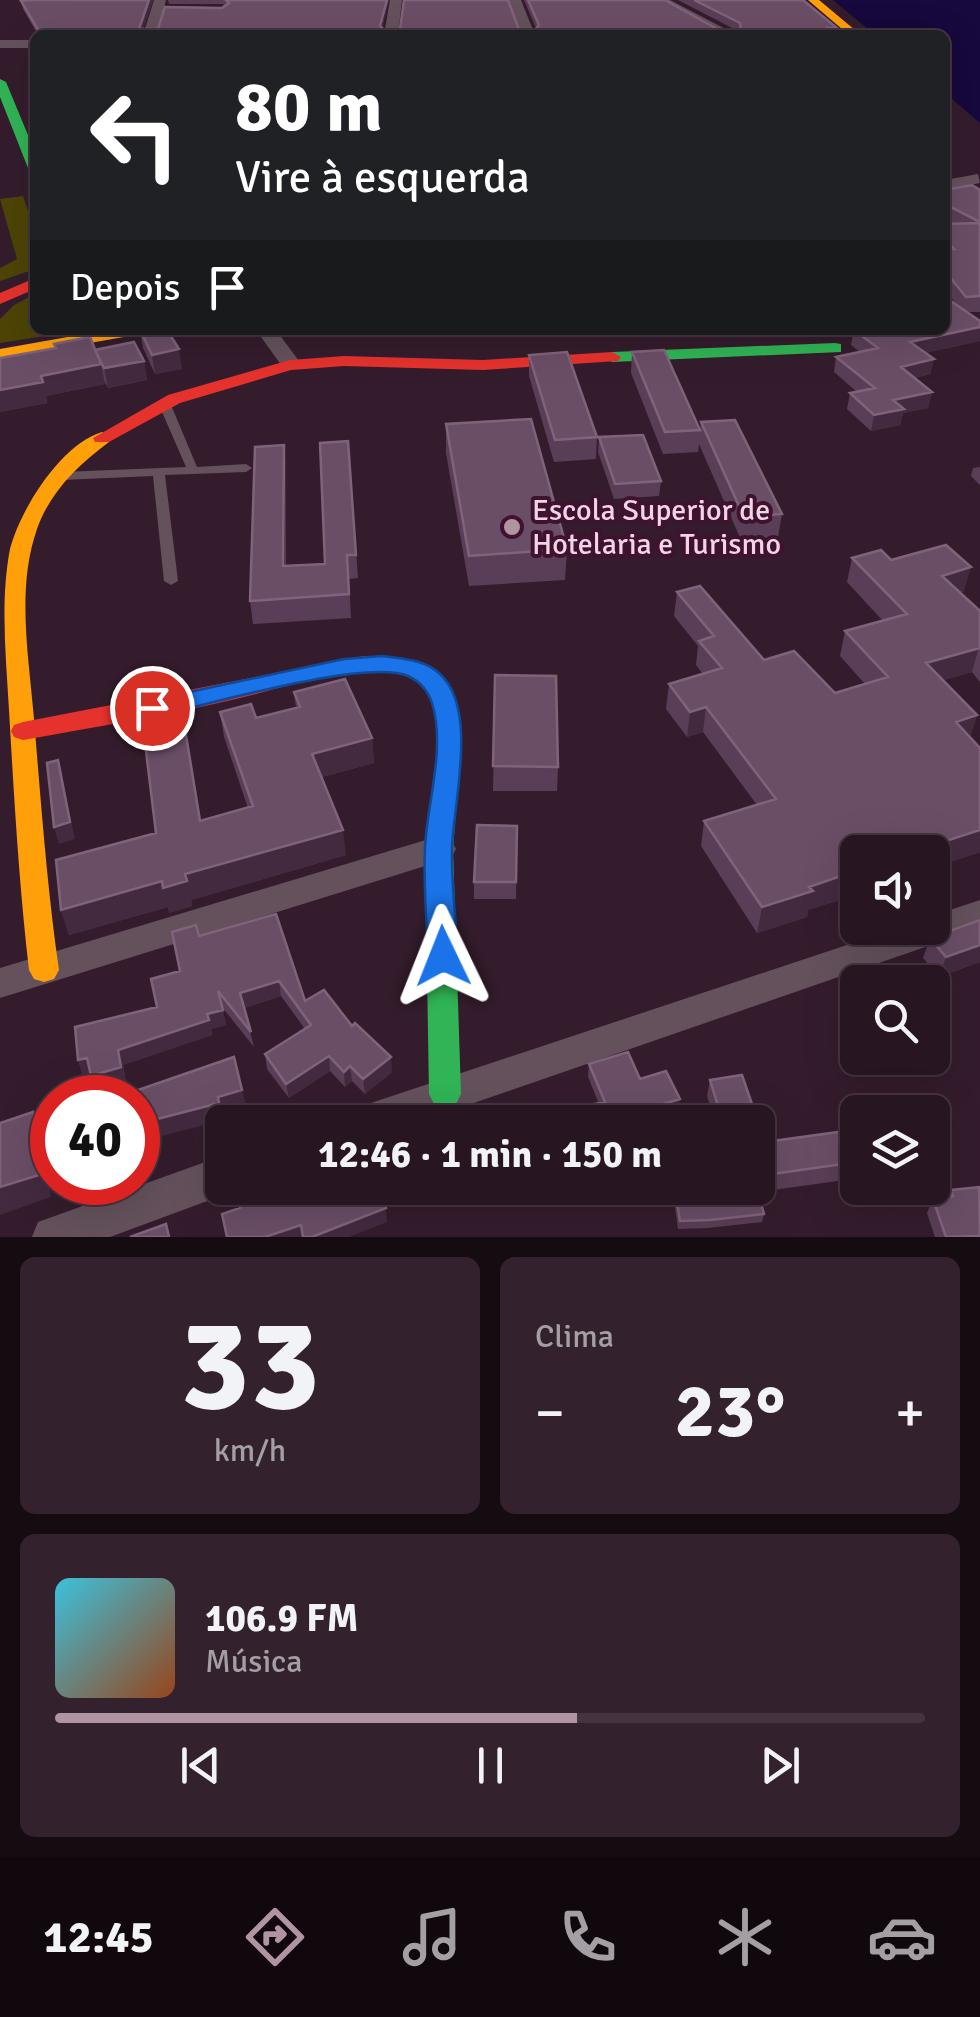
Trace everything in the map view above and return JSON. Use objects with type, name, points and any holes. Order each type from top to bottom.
[{"type":"street","points":[[392,30],[396,0]]},
{"type":"street","points":[[515,0],[526,30]]},
{"type":"street","points":[[660,0],[720,30]]},
{"type":"street","points":[[812,0],[850,30]]},
{"type":"street","points":[[151,30],[158,5]]},
{"type":"street","points":[[30,44],[0,46],[30,115]]},
{"type":"street","points":[[0,82],[30,156]]},
{"type":"street","points":[[950,185],[978,179]]},
{"type":"street","points":[[2,296],[30,285]]},
{"type":"street","points":[[0,354],[107,335]]},
{"type":"street","points":[[270,335],[292,365]]},
{"type":"street","points":[[44,970],[16,752],[20,563],[26,530],[40,501],[58,477],[98,438],[165,405],[292,365],[468,366],[766,348],[835,348]]},
{"type":"street","points":[[16,752],[168,705],[344,667],[382,664],[412,668],[432,680],[445,704],[448,739],[438,849],[445,1094]]},
{"type":"street","points":[[0,983],[438,849]]},
{"type":"street","points":[[415,1105],[980,914]]},
{"type":"street","points":[[53,1237],[205,1182]]},
{"type":"lane","points":[[158,5],[174,10]]},
{"type":"lane","points":[[165,405],[193,470]]},
{"type":"lane","points":[[58,477],[246,468]]},
{"type":"lane","points":[[159,472],[171,581]]},
{"type":"shaded area","points":[[833,0],[980,0],[980,123],[950,97],[950,30],[869,30]]},
{"type":"shaded area","points":[[23,196],[30,217],[30,271],[0,281],[0,268],[17,259],[0,199]]},
{"type":"shaded area","points":[[30,297],[30,335],[50,335],[0,343],[0,319]]},
{"type":"building","points":[[149,0],[139,29],[158,29],[165,7],[222,8],[229,3],[226,0],[387,0],[380,26],[384,30],[38,30],[21,1]]},
{"type":"building","points":[[404,0],[508,0],[519,30],[384,30],[400,29]]},
{"type":"building","points":[[528,0],[665,0],[719,30],[535,30],[539,25]]},
{"type":"building","points":[[694,0],[803,0],[837,28],[719,30],[741,29],[740,23]]},
{"type":"building","points":[[972,185],[980,190],[980,222],[950,207],[950,189]]},
{"type":"building","points":[[980,223],[980,296],[966,297],[950,277],[950,249],[954,249],[950,245],[950,224]]},
{"type":"building","points":[[950,300],[980,321],[980,327],[950,333]]},
{"type":"building","points":[[142,335],[170,335],[179,349],[152,355]]},
{"type":"building","points":[[861,335],[943,335],[910,342],[934,359],[901,367],[932,392],[893,400],[904,409],[874,415],[850,393],[875,388],[836,357],[878,348]]},
{"type":"building","points":[[90,337],[101,364],[41,376],[43,382],[0,390],[0,358]]},
{"type":"building","points":[[134,342],[144,361],[104,368],[95,350]]},
{"type":"building","points":[[664,350],[700,430],[665,432],[632,352]]},
{"type":"building","points":[[567,352],[597,437],[555,440],[529,355]]},
{"type":"building","points":[[531,419],[567,549],[469,556],[446,424]]},
{"type":"building","points":[[735,420],[782,514],[744,517],[701,422]]},
{"type":"building","points":[[643,435],[661,481],[615,484],[599,437]]},
{"type":"building","points":[[348,441],[356,555],[347,555],[349,594],[250,601],[255,447],[284,445],[283,566],[325,564],[320,443]]},
{"type":"building","points":[[946,545],[971,567],[942,576],[980,611],[980,648],[926,663],[977,715],[956,722],[980,748],[980,830],[950,840],[950,835],[840,835],[840,876],[809,887],[813,891],[762,907],[704,821],[776,799],[706,707],[690,712],[669,684],[722,668],[699,641],[714,636],[677,592],[700,586],[764,660],[794,651],[835,693],[888,677],[845,631],[907,614],[852,558],[881,550],[891,560]]},
{"type":"building","points":[[495,675],[556,676],[558,767],[493,766]]},
{"type":"building","points":[[345,679],[372,738],[312,754],[343,830],[185,874],[187,881],[163,888],[162,881],[61,910],[56,860],[156,833],[145,743],[186,735],[200,821],[253,806],[220,712],[251,704],[256,718],[300,707],[294,692]]},
{"type":"building","points":[[58,760],[70,822],[54,827],[47,763]]},
{"type":"building","points":[[477,825],[517,826],[516,882],[474,882]]},
{"type":"building","points":[[276,914],[305,1001],[324,990],[352,1026],[355,1023],[391,1057],[363,1079],[350,1066],[344,1072],[329,1056],[286,1084],[265,1054],[311,1025],[279,981],[240,993],[251,1032],[218,991],[223,1010],[207,1014],[209,1020],[118,1050],[121,1067],[91,1075],[87,1058],[78,1060],[75,1027],[157,1007],[151,979],[180,971],[172,932],[196,925],[199,936]]},
{"type":"building","points":[[980,920],[980,945],[946,957],[936,945],[950,945],[950,931]]},
{"type":"building","points":[[628,1052],[640,1079],[666,1071],[680,1099],[660,1105],[590,1105],[605,1102],[589,1064]]},
{"type":"building","points":[[234,1057],[242,1090],[218,1097],[219,1103],[160,1118],[160,1082]]},
{"type":"building","points":[[742,1075],[752,1105],[718,1105],[710,1080]]},
{"type":"building","points":[[30,1113],[30,1178],[0,1187],[0,1123]]},
{"type":"building","points":[[840,1132],[840,1164],[775,1174],[775,1141]]},
{"type":"building","points":[[979,1187],[980,1236],[946,1237],[935,1205],[950,1205],[950,1190]]},
{"type":"building","points":[[239,1205],[386,1208],[312,1237],[303,1237],[301,1225],[265,1237],[227,1237],[222,1214],[240,1208]]},
{"type":"building","points":[[677,1205],[761,1205],[764,1214],[710,1220],[680,1221]]},
{"type":"building","points":[[166,1224],[169,1237],[130,1237]]},
{"type":"traffic: fast","points":[[0,82],[30,156]]},
{"type":"traffic: fast","points":[[612,357],[835,348]]},
{"type":"traffic: fast","points":[[444,798],[439,849],[445,1094]]},
{"type":"traffic: slow","points":[[813,0],[850,30]]},
{"type":"traffic: slow","points":[[0,354],[107,335]]},
{"type":"traffic: slow","points":[[44,970],[16,640],[17,573],[26,531],[39,503],[67,468],[102,438]]},
{"type":"traffic: jam","points":[[0,299],[30,285]]},
{"type":"traffic: jam","points":[[102,438],[174,399],[290,365],[344,361],[483,365],[612,357]]},
{"type":"traffic: jam","points":[[23,731],[186,701],[328,669],[364,664],[401,666],[432,680],[446,705],[449,753],[444,798]]},
{"type":"place","name":"Escola Superior de Hotelaria e Turismo","points":[[512,527]]},
{"type":"route","points":[[152,708],[344,667],[382,664],[412,668],[432,680],[445,704],[448,739],[438,849],[443,956]]}]
